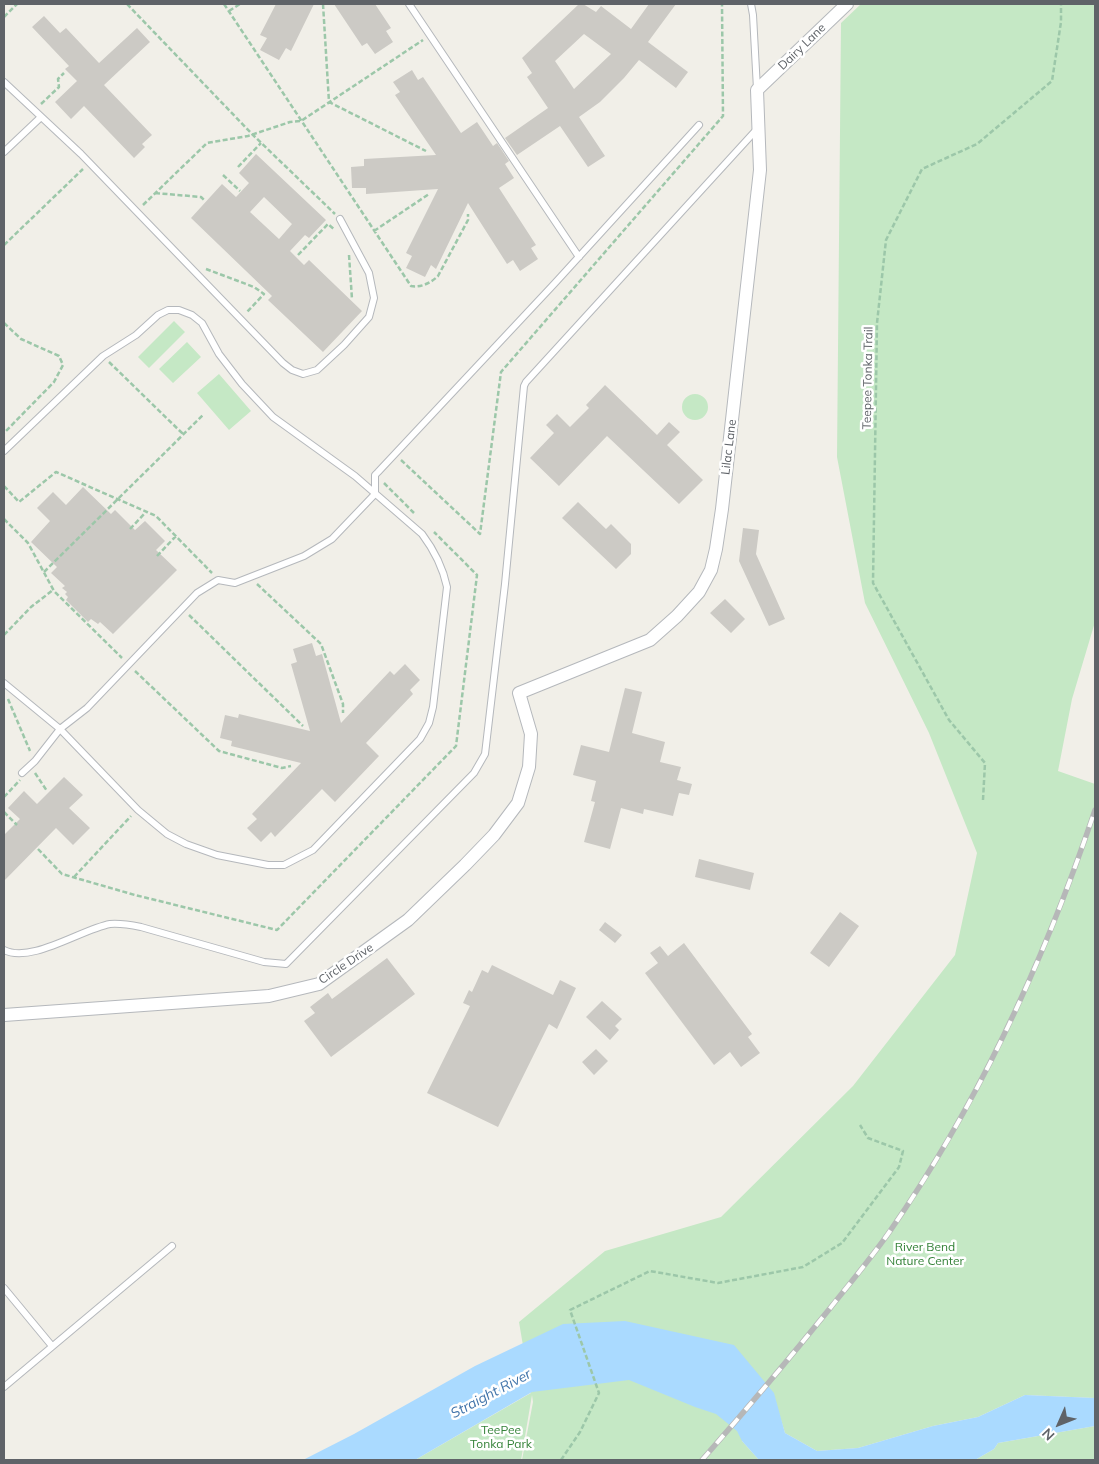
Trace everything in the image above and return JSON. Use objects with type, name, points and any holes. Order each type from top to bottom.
[{"type":"street","name":"Dairy Lane","points":[[757,90],[846,4]]},
{"type":"street","name":"Lilac Lane","points":[[519,694],[650,640],[677,616],[698,592],[711,570],[722,508],[760,170],[757,90]]},
{"type":"street","name":"Circle Drive","points":[[4,1015],[269,996],[319,984],[408,920],[494,835],[518,803],[529,767],[531,734],[519,694]]},
{"type":"lane","points":[[410,4],[579,257]]},
{"type":"lane","points":[[751,4],[757,90]]},
{"type":"lane","points":[[4,82],[89,163],[283,363],[292,370],[303,374],[317,370],[344,345],[369,317],[374,298],[369,272],[340,219]]},
{"type":"lane","points":[[4,152],[41,117]]},
{"type":"lane","points":[[22,773],[33,765],[60,729],[88,708],[197,593],[218,580],[235,583],[304,556],[332,539],[375,494],[375,475],[699,126]]},
{"type":"lane","points":[[4,950],[21,953],[37,951],[109,924],[122,923],[264,962],[286,964],[474,773],[485,754],[506,584],[524,386],[759,127]]},
{"type":"lane","points":[[4,451],[103,356],[136,335],[148,323],[168,310],[179,310],[192,315],[202,323],[219,354],[242,384],[273,417],[354,476],[422,534],[430,544],[438,560],[447,587],[433,707],[429,723],[420,739],[313,850],[284,865],[252,863],[217,855],[186,844],[167,834],[138,810],[60,729],[4,683]]},
{"type":"lane","points":[[4,1387],[172,1246]]},
{"type":"lane","points":[[4,1288],[52,1346]]},
{"type":"path","points":[[4,17],[17,4]]},
{"type":"path","points":[[127,4],[252,134],[340,219]]},
{"type":"path","points":[[224,4],[411,286],[415,287],[430,283],[438,276],[468,220],[468,214]]},
{"type":"path","points":[[229,11],[240,4]]},
{"type":"path","points":[[324,4],[329,102]]},
{"type":"path","points":[[395,454],[480,534],[501,372],[723,116],[722,4]]},
{"type":"path","name":"Teepee Tonka Trail","points":[[983,800],[984,763],[949,720],[873,583],[878,314],[886,240],[922,169],[977,144],[1052,81],[1061,22],[1061,4]]},
{"type":"path","points":[[136,212],[208,143],[252,134],[290,122],[301,121],[430,35]]},
{"type":"path","points":[[34,111],[59,87],[58,79],[64,73]]},
{"type":"path","points":[[329,102],[426,151]]},
{"type":"path","points":[[238,167],[261,143]]},
{"type":"path","points":[[4,245],[89,163]]},
{"type":"path","points":[[223,175],[240,191]]},
{"type":"path","points":[[155,193],[204,200]]},
{"type":"path","points":[[374,230],[429,194]]},
{"type":"path","points":[[298,255],[328,224],[341,236]]},
{"type":"path","points":[[348,252],[352,298]]},
{"type":"path","points":[[183,260],[254,287],[264,294],[240,319]]},
{"type":"path","points":[[4,323],[21,339],[59,356],[64,365],[54,382],[4,433]]},
{"type":"path","points":[[103,356],[183,434]]},
{"type":"path","points":[[44,572],[204,414]]},
{"type":"path","points":[[4,486],[19,502],[56,472],[156,516],[218,580]]},
{"type":"path","points":[[375,475],[416,515]]},
{"type":"path","points":[[130,529],[146,512]]},
{"type":"path","points":[[4,519],[28,543],[53,590],[128,665],[219,751],[282,768],[291,766]]},
{"type":"path","points":[[38,850],[62,874],[136,895],[277,930],[456,746],[477,575],[430,529]]},
{"type":"path","points":[[157,556],[176,536]]},
{"type":"path","points":[[250,577],[321,644],[343,704],[343,713]]},
{"type":"path","points":[[4,635],[31,607],[53,590]]},
{"type":"path","points":[[182,608],[302,726]]},
{"type":"path","points":[[8,698],[33,765],[47,791]]},
{"type":"path","points":[[74,877],[138,810]]},
{"type":"path","points":[[4,812],[17,825]]},
{"type":"path","points":[[561,1460],[580,1432],[599,1393],[570,1310],[650,1272],[718,1283],[803,1267],[842,1243],[899,1166],[903,1151],[868,1138],[860,1125]]},
{"type":"green space","name":"River Bend Nature Center","points":[[861,4],[1095,4],[1095,622],[1072,699],[1058,771],[1095,784],[1095,1398],[1025,1395],[978,1417],[933,1426],[858,1448],[817,1451],[785,1433],[773,1394],[742,1441],[759,1460],[522,1460],[533,1402],[532,1395],[521,1460],[415,1460],[531,1393],[519,1322],[605,1251],[721,1217],[853,1086],[955,955],[977,853],[929,733],[865,603],[837,457],[841,23]]},
{"type":"green space","points":[[174,321],[185,332],[149,368],[138,357]]},
{"type":"green space","points":[[187,342],[201,357],[173,383],[159,369]]},
{"type":"green space","points":[[219,374],[251,411],[229,430],[197,393]]},
{"type":"green space","points":[[695,394],[705,397],[708,407],[705,417],[695,420],[685,417],[682,407],[685,397]]},
{"type":"green space","points":[[1095,1426],[1095,1460],[975,1460],[994,1449],[998,1443]]},
{"type":"water","name":"Straight River","points":[[625,1321],[734,1345],[774,1393],[785,1433],[817,1451],[858,1448],[933,1426],[978,1417],[1025,1395],[1095,1398],[1095,1426],[998,1443],[994,1449],[975,1460],[759,1460],[742,1441],[737,1431],[716,1414],[629,1380],[532,1392],[415,1460],[303,1460],[354,1434],[475,1366],[563,1324]]},
{"type":"building","points":[[276,4],[314,4],[291,51],[286,48],[279,60],[260,50],[267,38],[260,35]]},
{"type":"building","points":[[334,4],[375,4],[391,28],[386,31],[393,42],[375,54],[367,43],[362,46]]},
{"type":"building","points":[[579,4],[583,4],[596,12],[601,6],[631,29],[649,4],[676,4],[648,42],[688,72],[676,88],[639,60],[600,102],[579,117],[605,156],[588,167],[560,126],[517,155],[505,138],[548,108],[527,77],[532,73],[522,58]],"holes":[[[584,34],[611,54],[574,89],[555,61]]]},
{"type":"building","points":[[44,16],[60,33],[66,28],[99,63],[137,28],[150,42],[104,85],[152,135],[142,144],[145,147],[134,158],[84,106],[71,119],[55,102],[77,81],[65,69],[69,66],[32,27]]},
{"type":"building","points":[[412,70],[418,80],[423,77],[461,133],[477,122],[493,146],[497,143],[509,161],[505,164],[514,178],[499,188],[536,245],[531,248],[538,259],[520,271],[513,260],[507,264],[468,203],[436,269],[431,265],[425,277],[406,268],[412,256],[406,253],[438,189],[366,194],[366,188],[352,188],[351,167],[364,166],[364,159],[436,155],[395,95],[400,92],[393,82]]},
{"type":"building","points":[[256,154],[326,220],[309,238],[305,235],[290,251],[304,265],[309,260],[362,311],[323,352],[268,300],[272,296],[191,218],[222,184],[236,197],[249,183],[239,173]],"holes":[[[264,197],[292,224],[279,239],[250,212]]]},
{"type":"building","points":[[605,385],[657,435],[669,422],[680,432],[667,445],[703,480],[679,504],[607,436],[559,486],[530,458],[554,433],[546,425],[557,414],[570,427],[589,408],[586,405]]},
{"type":"building","points":[[83,487],[111,514],[115,510],[135,530],[145,521],[165,541],[156,550],[177,570],[113,634],[100,622],[98,624],[91,619],[88,622],[66,600],[68,597],[65,594],[67,592],[62,588],[65,586],[51,573],[57,567],[31,542],[50,521],[37,508],[53,492],[66,505]]},
{"type":"building","points":[[578,502],[606,529],[611,524],[631,544],[631,554],[616,569],[562,518]]},
{"type":"building","points":[[743,528],[759,530],[756,554],[785,619],[769,626],[739,561]]},
{"type":"building","points":[[725,599],[745,619],[731,633],[710,613]]},
{"type":"building","points":[[312,643],[316,656],[322,654],[341,723],[390,671],[394,675],[405,664],[420,680],[410,690],[413,694],[366,743],[379,756],[335,802],[322,789],[275,837],[271,832],[261,842],[247,828],[257,819],[252,814],[301,763],[231,746],[232,741],[220,738],[225,715],[238,718],[239,714],[310,731],[291,664],[297,662],[293,649]]},
{"type":"building","points":[[625,688],[642,692],[632,733],[665,742],[660,762],[681,767],[677,780],[692,784],[689,795],[679,793],[673,816],[644,809],[643,814],[621,808],[610,849],[584,842],[595,802],[591,801],[596,781],[573,775],[581,745],[609,752]]},
{"type":"building","points":[[64,777],[83,795],[69,808],[90,828],[73,845],[56,828],[4,881],[4,835],[20,819],[8,808],[24,791],[37,804]]},
{"type":"building","points":[[699,859],[754,873],[750,890],[695,877]]},
{"type":"building","points":[[840,912],[859,926],[829,967],[810,953]]},
{"type":"building","points":[[605,922],[622,935],[615,943],[599,930]]},
{"type":"building","points":[[684,943],[752,1034],[748,1037],[760,1053],[741,1067],[730,1052],[714,1065],[645,973],[658,963],[650,953],[660,946],[668,956]]},
{"type":"building","points":[[387,958],[415,994],[331,1057],[304,1021],[315,1013],[310,1007],[328,993],[332,999]]},
{"type":"building","points":[[492,965],[553,995],[560,980],[576,988],[557,1029],[549,1024],[498,1127],[427,1093],[470,1006],[463,1003],[469,990],[472,992],[482,970],[488,973]]},
{"type":"building","points":[[602,1001],[622,1019],[615,1026],[619,1030],[610,1040],[586,1017]]},
{"type":"building","points":[[596,1049],[608,1061],[594,1075],[582,1062]]},
{"type":"railway","points":[[702,1460],[861,1269],[890,1231],[923,1182],[953,1131],[1008,1028],[1055,920],[1095,810]]},
{"type":"park label","name":"TeePee Tonka Park","points":[[501,1437]]}]
